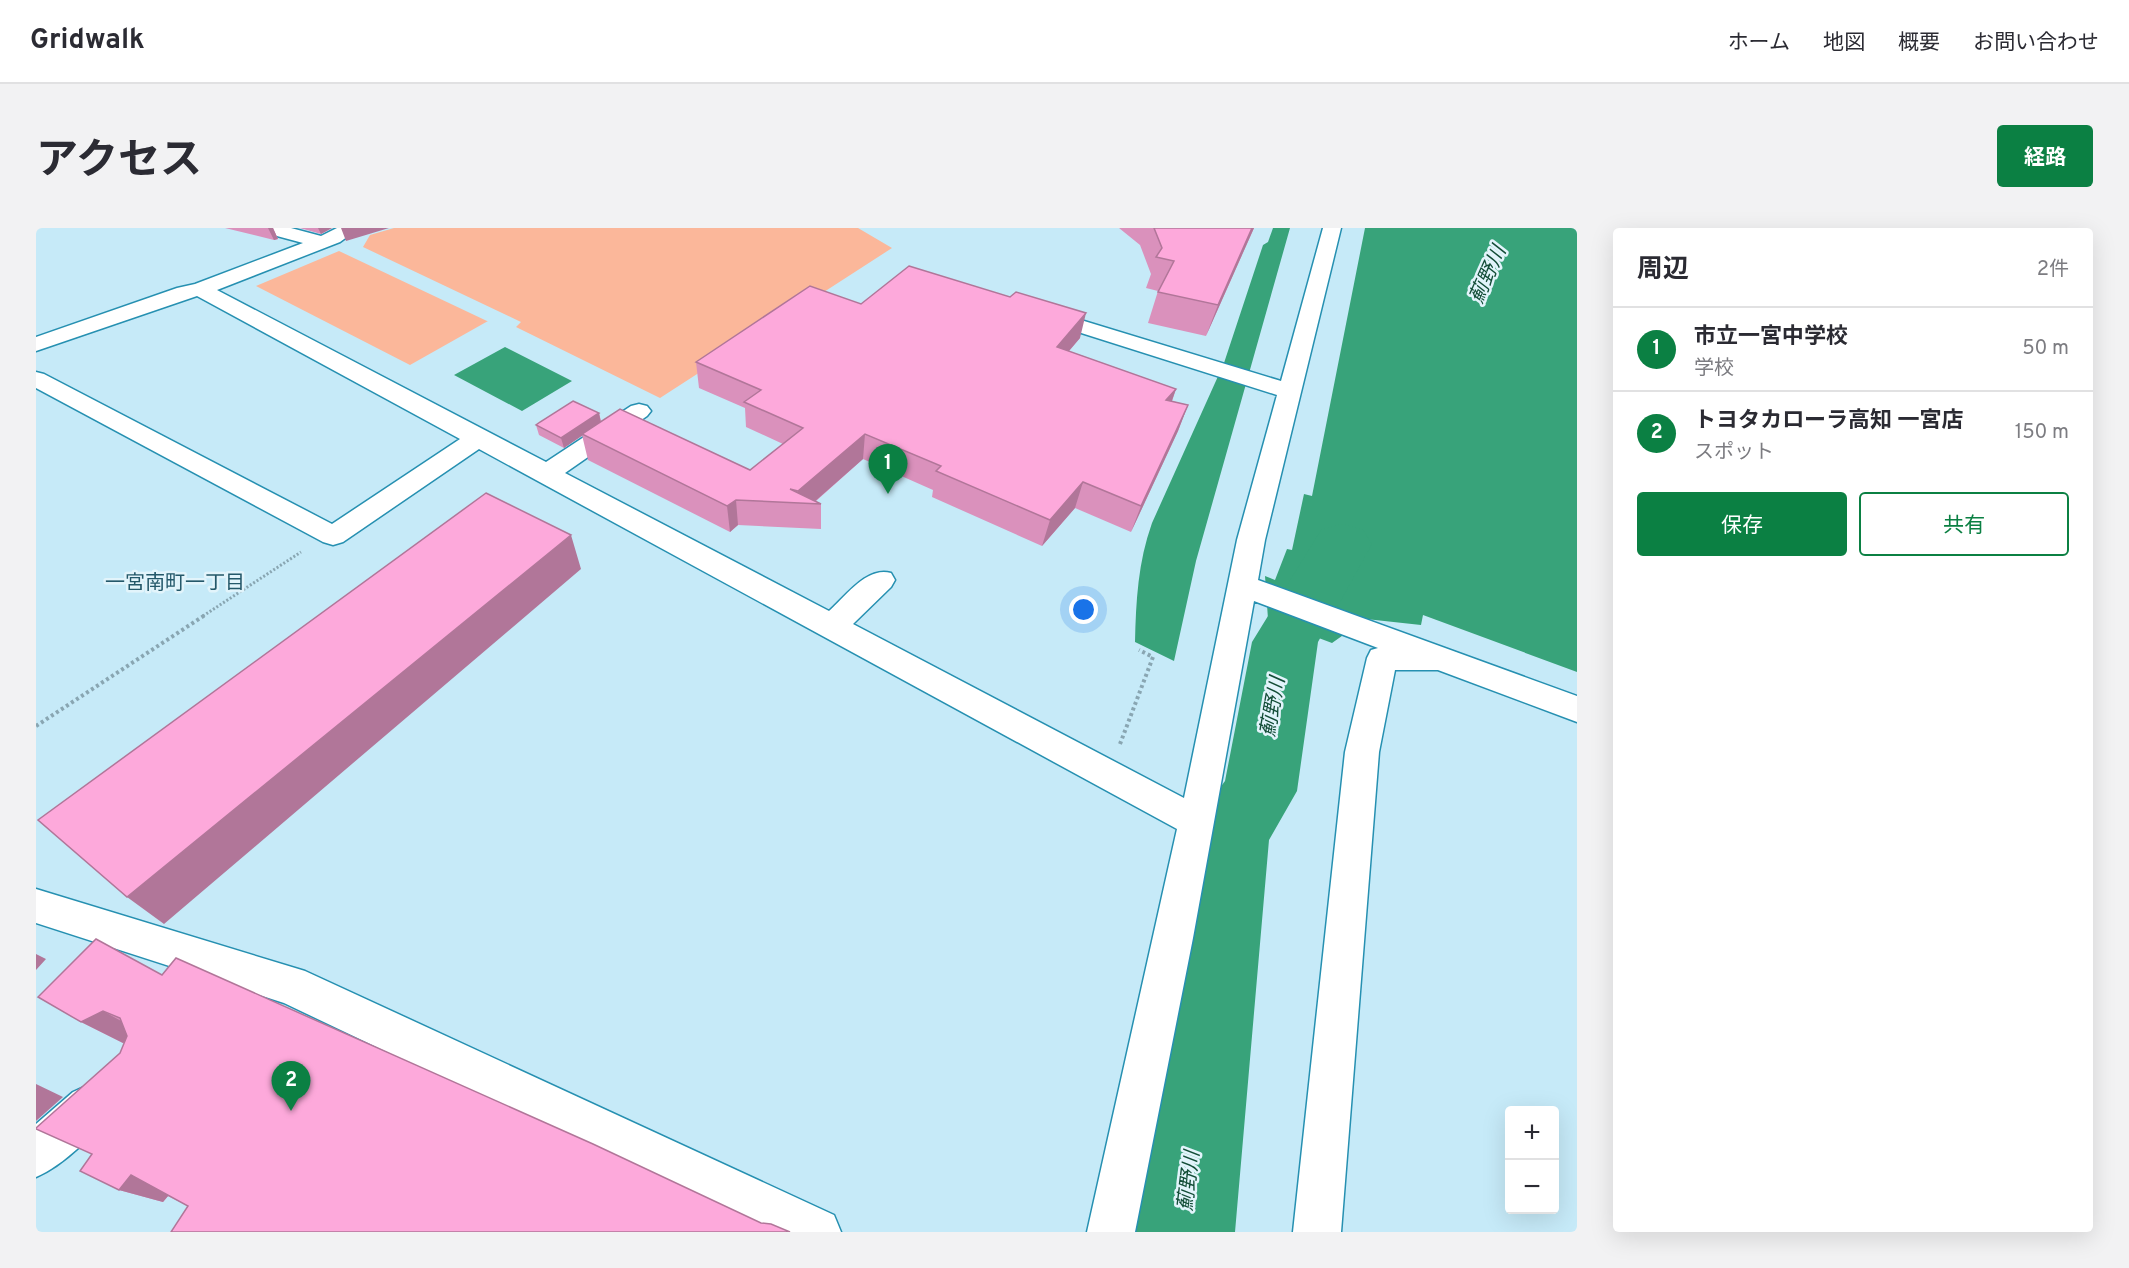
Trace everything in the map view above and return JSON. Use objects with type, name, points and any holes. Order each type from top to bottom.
[{"type":"street","points":[[269,228],[323,242]]},
{"type":"street","points":[[36,344],[184,292],[200,289],[323,242],[350,228]]},
{"type":"street","points":[[1111,1232],[1197,822],[1235,613],[1243,586],[1251,540],[1332,228]]},
{"type":"street","points":[[200,289],[1197,822]]},
{"type":"street","points":[[1027,310],[1289,391]]},
{"type":"street","points":[[36,379],[333,536],[478,438]]},
{"type":"street","points":[[546,474],[639,411]]},
{"type":"street","points":[[831,627],[881,580]]},
{"type":"street","points":[[1243,586],[1396,641],[1436,659],[1577,709]]},
{"type":"street","points":[[1317,1232],[1362,752],[1382,658],[1436,659]]},
{"type":"street","points":[[36,906],[291,985],[817,1232]]},
{"type":"street","points":[[36,1154],[119,1078]]},
{"type":"path","points":[[36,726],[329,533]]},
{"type":"path","points":[[1109,775],[1153,657],[1138,650]]},
{"type":"shaded area","points":[[394,228],[858,228],[892,248],[660,398],[516,327],[521,322],[363,247],[370,235]]},
{"type":"shaded area","points":[[339,251],[488,321],[410,365],[256,286]]},
{"type":"water","points":[[1273,228],[1290,228],[1196,561],[1174,661],[1135,642],[1137,597],[1147,538],[1224,363],[1263,245],[1268,242]]},
{"type":"water","points":[[1365,228],[1577,228],[1577,672],[1423,615],[1421,625],[1366,619],[1332,643],[1268,619],[1265,576],[1275,580],[1287,549],[1292,550],[1304,494],[1312,496]]},
{"type":"water","points":[[505,347],[572,381],[522,411],[454,375]]},
{"type":"building","points":[[1154,228],[1252,228],[1218,305],[1158,292],[1174,261],[1156,257],[1162,248]]},
{"type":"building","points":[[909,266],[1010,297],[1016,292],[1086,313],[1057,347],[1176,389],[1166,400],[1188,405],[1141,506],[1083,482],[1050,520],[936,471],[941,466],[865,434],[798,491],[790,489],[821,504],[736,500],[727,506],[582,434],[620,409],[750,470],[803,428],[744,402],[761,390],[696,362],[810,286],[861,304]]},
{"type":"building","points":[[573,401],[599,413],[561,438],[536,425],[540,422]]},
{"type":"building","points":[[486,493],[571,535],[127,897],[38,820]]},
{"type":"building","points":[[96,939],[162,975],[176,958],[593,1144],[761,1223],[771,1224],[790,1232],[171,1232],[188,1206],[131,1175],[119,1190],[80,1171],[92,1154],[36,1129],[120,1053],[127,1036],[120,1018],[103,1011],[81,1022],[38,997]]},
{"type":"waterway","name":"薊野川","points":[[1184,1232],[1231,833],[1260,791],[1285,642],[1342,544]]},
{"type":"place","name":"市立一宮中学校","points":[[888,494]]},
{"type":"place","name":"トヨタカローラ高知 一宮店","points":[[291,1111]]},
{"type":"district","name":"一宮南町一丁目","points":[[175,584]]}]
